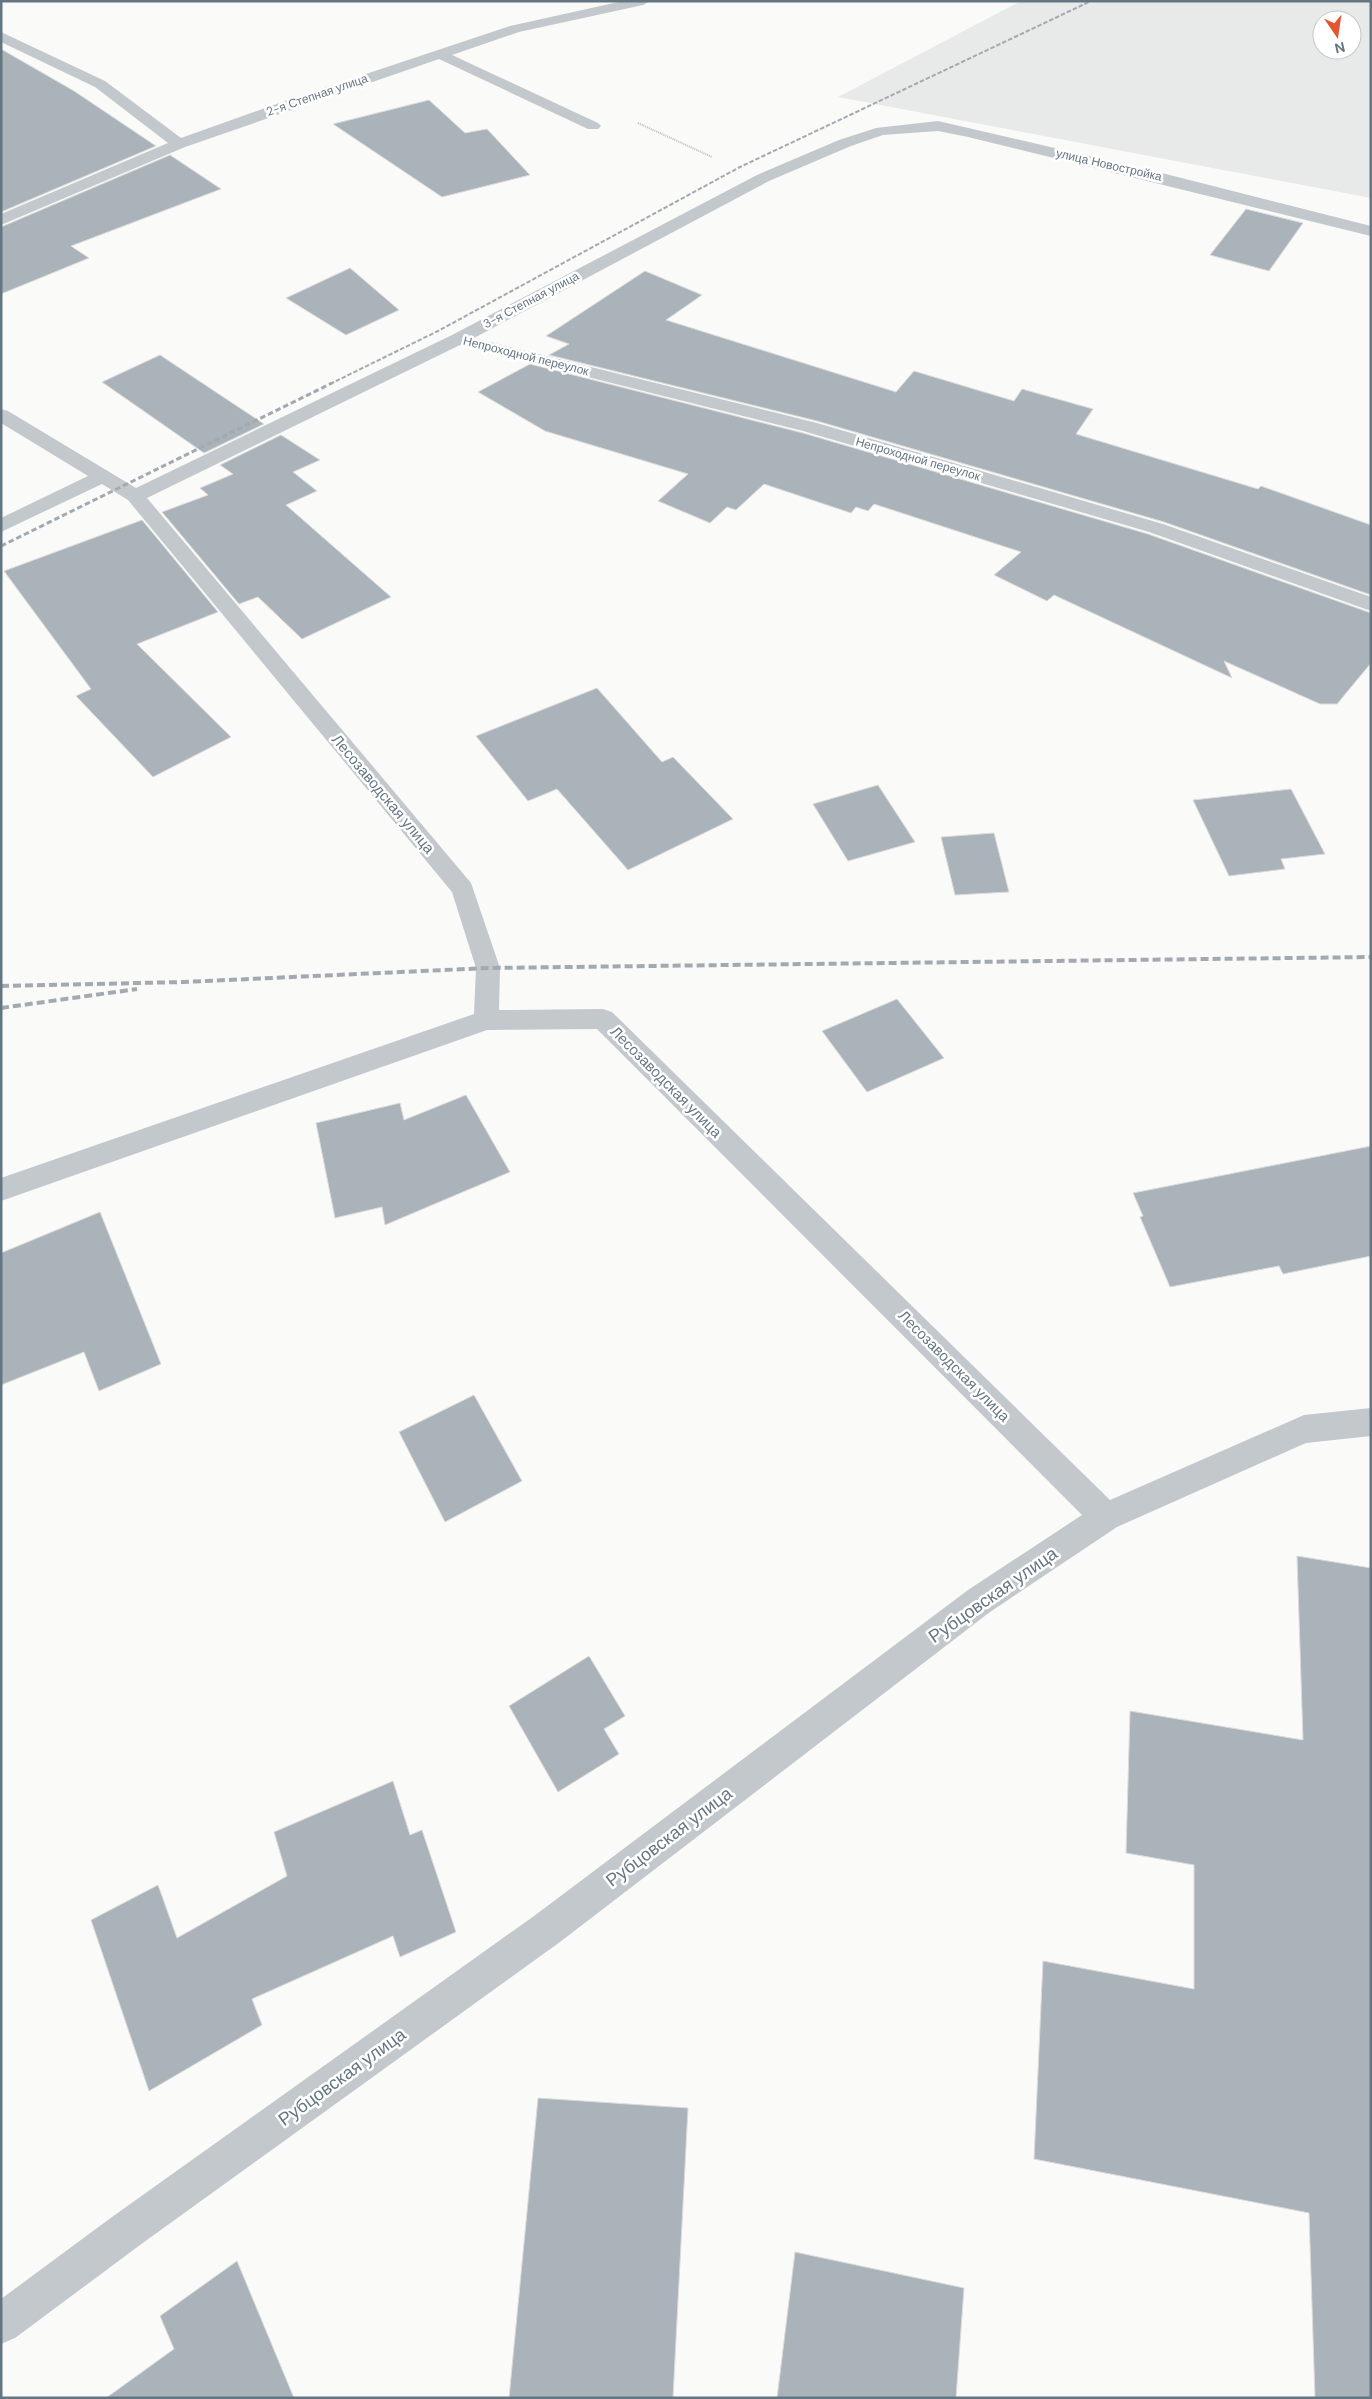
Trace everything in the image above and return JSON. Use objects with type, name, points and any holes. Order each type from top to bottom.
[{"type":"street","name":"2-я Степная улица","points":[[1,220],[179,144],[439,54],[515,29],[643,1]]},
{"type":"street","points":[[1,36],[100,84],[179,144]]},
{"type":"street","points":[[439,54],[593,126]]},
{"type":"street","name":"улица Новостройка","points":[[845,143],[881,131],[938,126],[1150,174],[1371,231]]},
{"type":"street","name":"3-я Степная улица","points":[[135,496],[458,339],[763,178],[845,143]]},
{"type":"street","name":"Непроходной переулок","points":[[458,339],[810,427],[1156,528],[1371,604]]},
{"type":"street","name":"Лесозаводская улица","points":[[1,415],[135,496],[463,889],[488,968],[486,1020],[603,1019],[1106,1517]]},
{"type":"street","points":[[1,526],[102,476]]},
{"type":"street","points":[[1,1190],[486,1020]]},
{"type":"street","name":"Рубцовская улица","points":[[1,2324],[126,2231],[547,1929],[979,1601],[1106,1517],[1304,1429],[1371,1422]]},
{"type":"path","points":[[593,126],[634,121],[696,151],[763,178]]},
{"type":"shaded area","points":[[1021,1],[1371,1],[1371,198],[838,97]]},
{"type":"building","points":[[1,49],[74,91],[156,146],[1,212]]},
{"type":"building","points":[[429,100],[465,133],[487,129],[530,175],[442,197],[333,124]]},
{"type":"building","points":[[170,155],[221,189],[71,246],[89,258],[1,294],[1,227]]},
{"type":"building","points":[[1246,209],[1303,223],[1269,271],[1210,255]]},
{"type":"building","points":[[350,268],[399,310],[346,335],[286,298]]},
{"type":"building","points":[[645,271],[702,295],[666,320],[896,392],[914,371],[1014,401],[1022,389],[1093,409],[1076,434],[1258,489],[1261,486],[1371,525],[1371,595],[1164,522],[817,421],[549,355],[569,344],[546,336]]},
{"type":"building","points":[[160,355],[264,424],[204,453],[102,382]]},
{"type":"building","points":[[530,364],[803,433],[1148,534],[1371,613],[1371,663],[1337,704],[1320,704],[1224,661],[1232,678],[1054,595],[1047,601],[994,575],[1021,552],[874,504],[868,511],[856,507],[851,513],[764,484],[736,510],[727,507],[710,523],[658,501],[688,474],[545,431],[478,392]]},
{"type":"building","points":[[281,435],[320,460],[293,472],[317,491],[286,505],[391,597],[302,639],[258,597],[239,604],[162,512],[208,495],[200,488],[233,474],[220,465]]},
{"type":"building","points":[[142,520],[218,612],[137,644],[231,737],[153,777],[76,696],[91,689],[4,571]]},
{"type":"building","points":[[597,688],[662,762],[673,757],[733,819],[628,870],[557,789],[528,801],[476,736]]},
{"type":"building","points":[[878,785],[915,842],[848,861],[813,804]]},
{"type":"building","points":[[1291,789],[1325,854],[1281,859],[1285,869],[1229,876],[1193,800]]},
{"type":"building","points":[[994,833],[1009,892],[955,895],[941,837]]},
{"type":"building","points":[[897,999],[944,1058],[867,1092],[822,1031]]},
{"type":"building","points":[[466,1095],[510,1172],[385,1225],[382,1207],[335,1218],[316,1123],[400,1103],[404,1120]]},
{"type":"building","points":[[1371,1146],[1371,1256],[1283,1274],[1279,1266],[1170,1287],[1140,1217],[1143,1216],[1133,1193]]},
{"type":"building","points":[[100,1212],[161,1364],[99,1391],[84,1352],[1,1385],[1,1253]]},
{"type":"building","points":[[474,1395],[522,1481],[445,1522],[399,1432]]},
{"type":"building","points":[[1297,1556],[1371,1568],[1371,2398],[1315,2398],[1309,2213],[1034,2159],[1043,1961],[1194,1989],[1194,1865],[1126,1853],[1130,1711],[1303,1740]]},
{"type":"building","points":[[589,1656],[625,1716],[604,1729],[619,1754],[558,1792],[509,1706]]},
{"type":"building","points":[[393,1781],[410,1835],[422,1830],[456,1932],[400,1957],[393,1936],[252,1999],[262,2025],[149,2091],[91,1920],[158,1885],[177,1938],[287,1876],[274,1832]]},
{"type":"building","points":[[538,2098],[688,2108],[673,2398],[509,2398]]},
{"type":"building","points":[[795,2252],[964,2288],[956,2398],[777,2398]]},
{"type":"building","points":[[237,2261],[294,2398],[106,2398],[174,2349],[160,2316]]},
{"type":"railway","points":[[330,384],[438,331],[740,167],[1091,1]]},
{"type":"railway","points":[[1,546],[332,383]]},
{"type":"railway","points":[[1,986],[184,982],[488,968],[1371,957]]},
{"type":"railway","points":[[1,1008],[137,989]]}]
